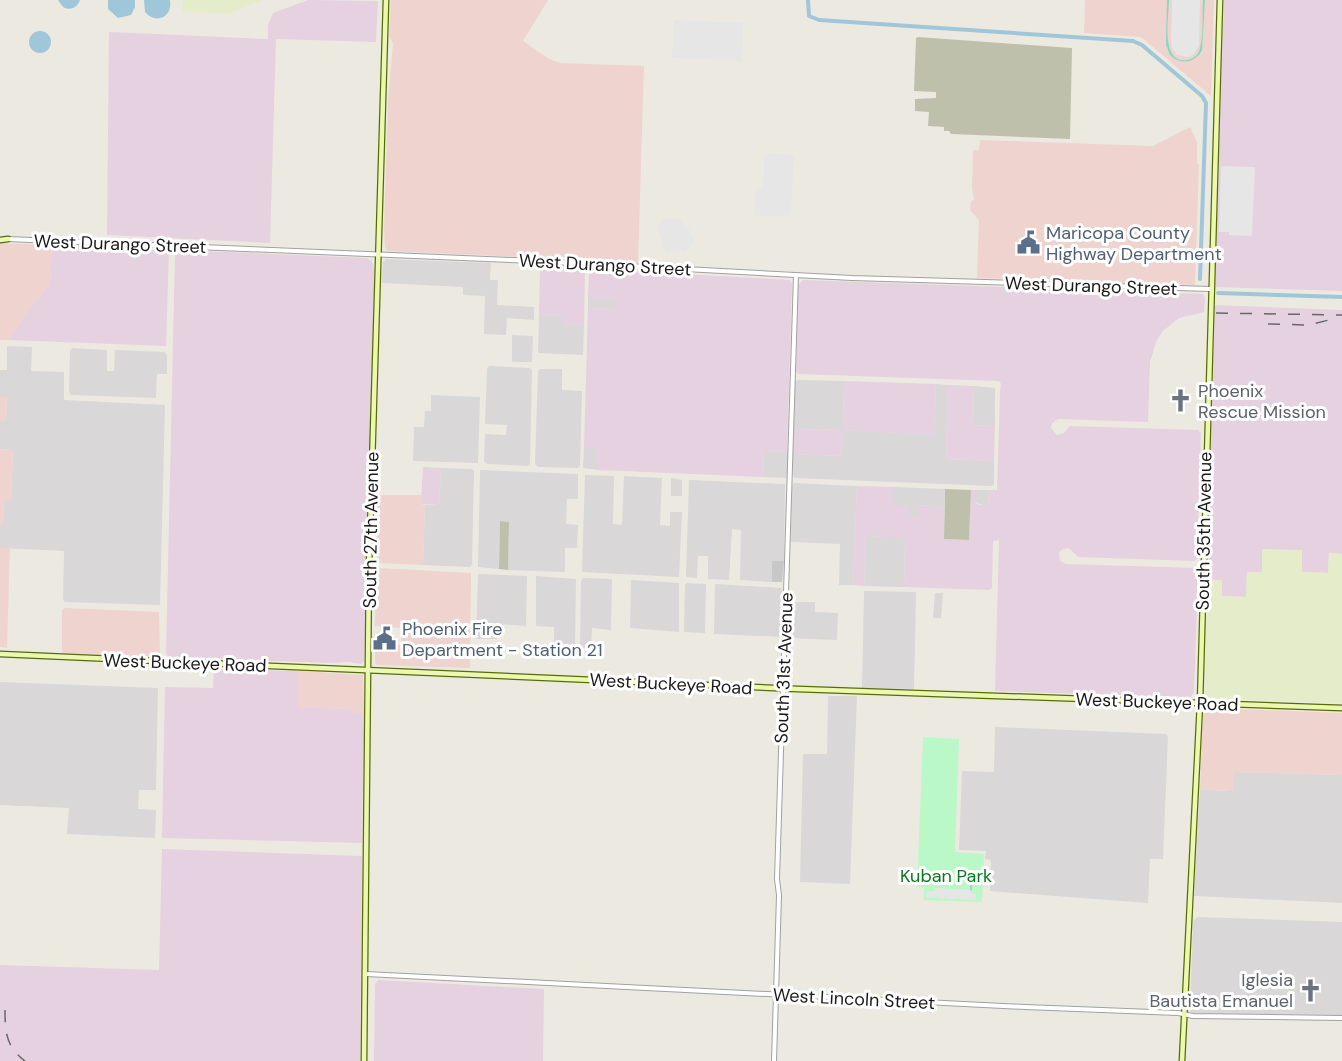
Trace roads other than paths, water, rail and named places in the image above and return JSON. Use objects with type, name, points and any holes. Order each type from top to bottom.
[{"type":"main road","name":"South 27th Avenue","points":[[364,1061],[369,563],[386,0]]},
{"type":"main road","name":"South 35th Avenue","points":[[1182,1061],[1200,703],[1220,0]]},
{"type":"main road","points":[[0,239],[8,239]]},
{"type":"main road","name":"West Buckeye Road","points":[[0,654],[783,689],[1342,708]]},
{"type":"street","name":"West Durango Street","points":[[8,239],[538,261],[795,275],[1210,290]]},
{"type":"street","name":"South 31st Avenue","points":[[774,1061],[795,275]]},
{"type":"street","name":"West Lincoln Street","points":[[366,975],[1193,1016],[1342,1018]]},
{"type":"water","points":[[58,0],[80,0],[75,7],[68,9],[63,7]]},
{"type":"water","points":[[108,0],[135,0],[135,7],[131,15],[118,18],[108,9]]},
{"type":"water","points":[[144,0],[170,0],[169,11],[159,18],[149,16],[145,12]]},
{"type":"water","points":[[40,31],[48,34],[51,42],[48,50],[40,53],[32,50],[29,42],[32,34]]},
{"type":"waterway","points":[[808,0],[809,16],[819,20],[1133,41],[1142,45],[1202,96],[1206,103],[1200,279]]},
{"type":"waterway","points":[[1218,293],[1342,297]]},
{"type":"waterway","points":[[971,885],[971,890]]},
{"type":"railway","points":[[1216,313],[1342,315]]},
{"type":"railway","points":[[1268,324],[1309,325],[1333,319]]},
{"type":"railway","points":[[5,1010],[5,1025],[10,1045],[25,1061]]},
{"type":"place","name":"Maricopa County Highway Department","points":[[1028,243]]},
{"type":"place","name":"Phoenix Rescue Mission","points":[[1180,401]]},
{"type":"place","name":"Phoenix Fire Department - Station 21","points":[[384,639]]},
{"type":"place","name":"Iglesia Bautista Emanuel","points":[[1311,990]]},
{"type":"park label","name":"Kuban Park","points":[[946,876]]}]
